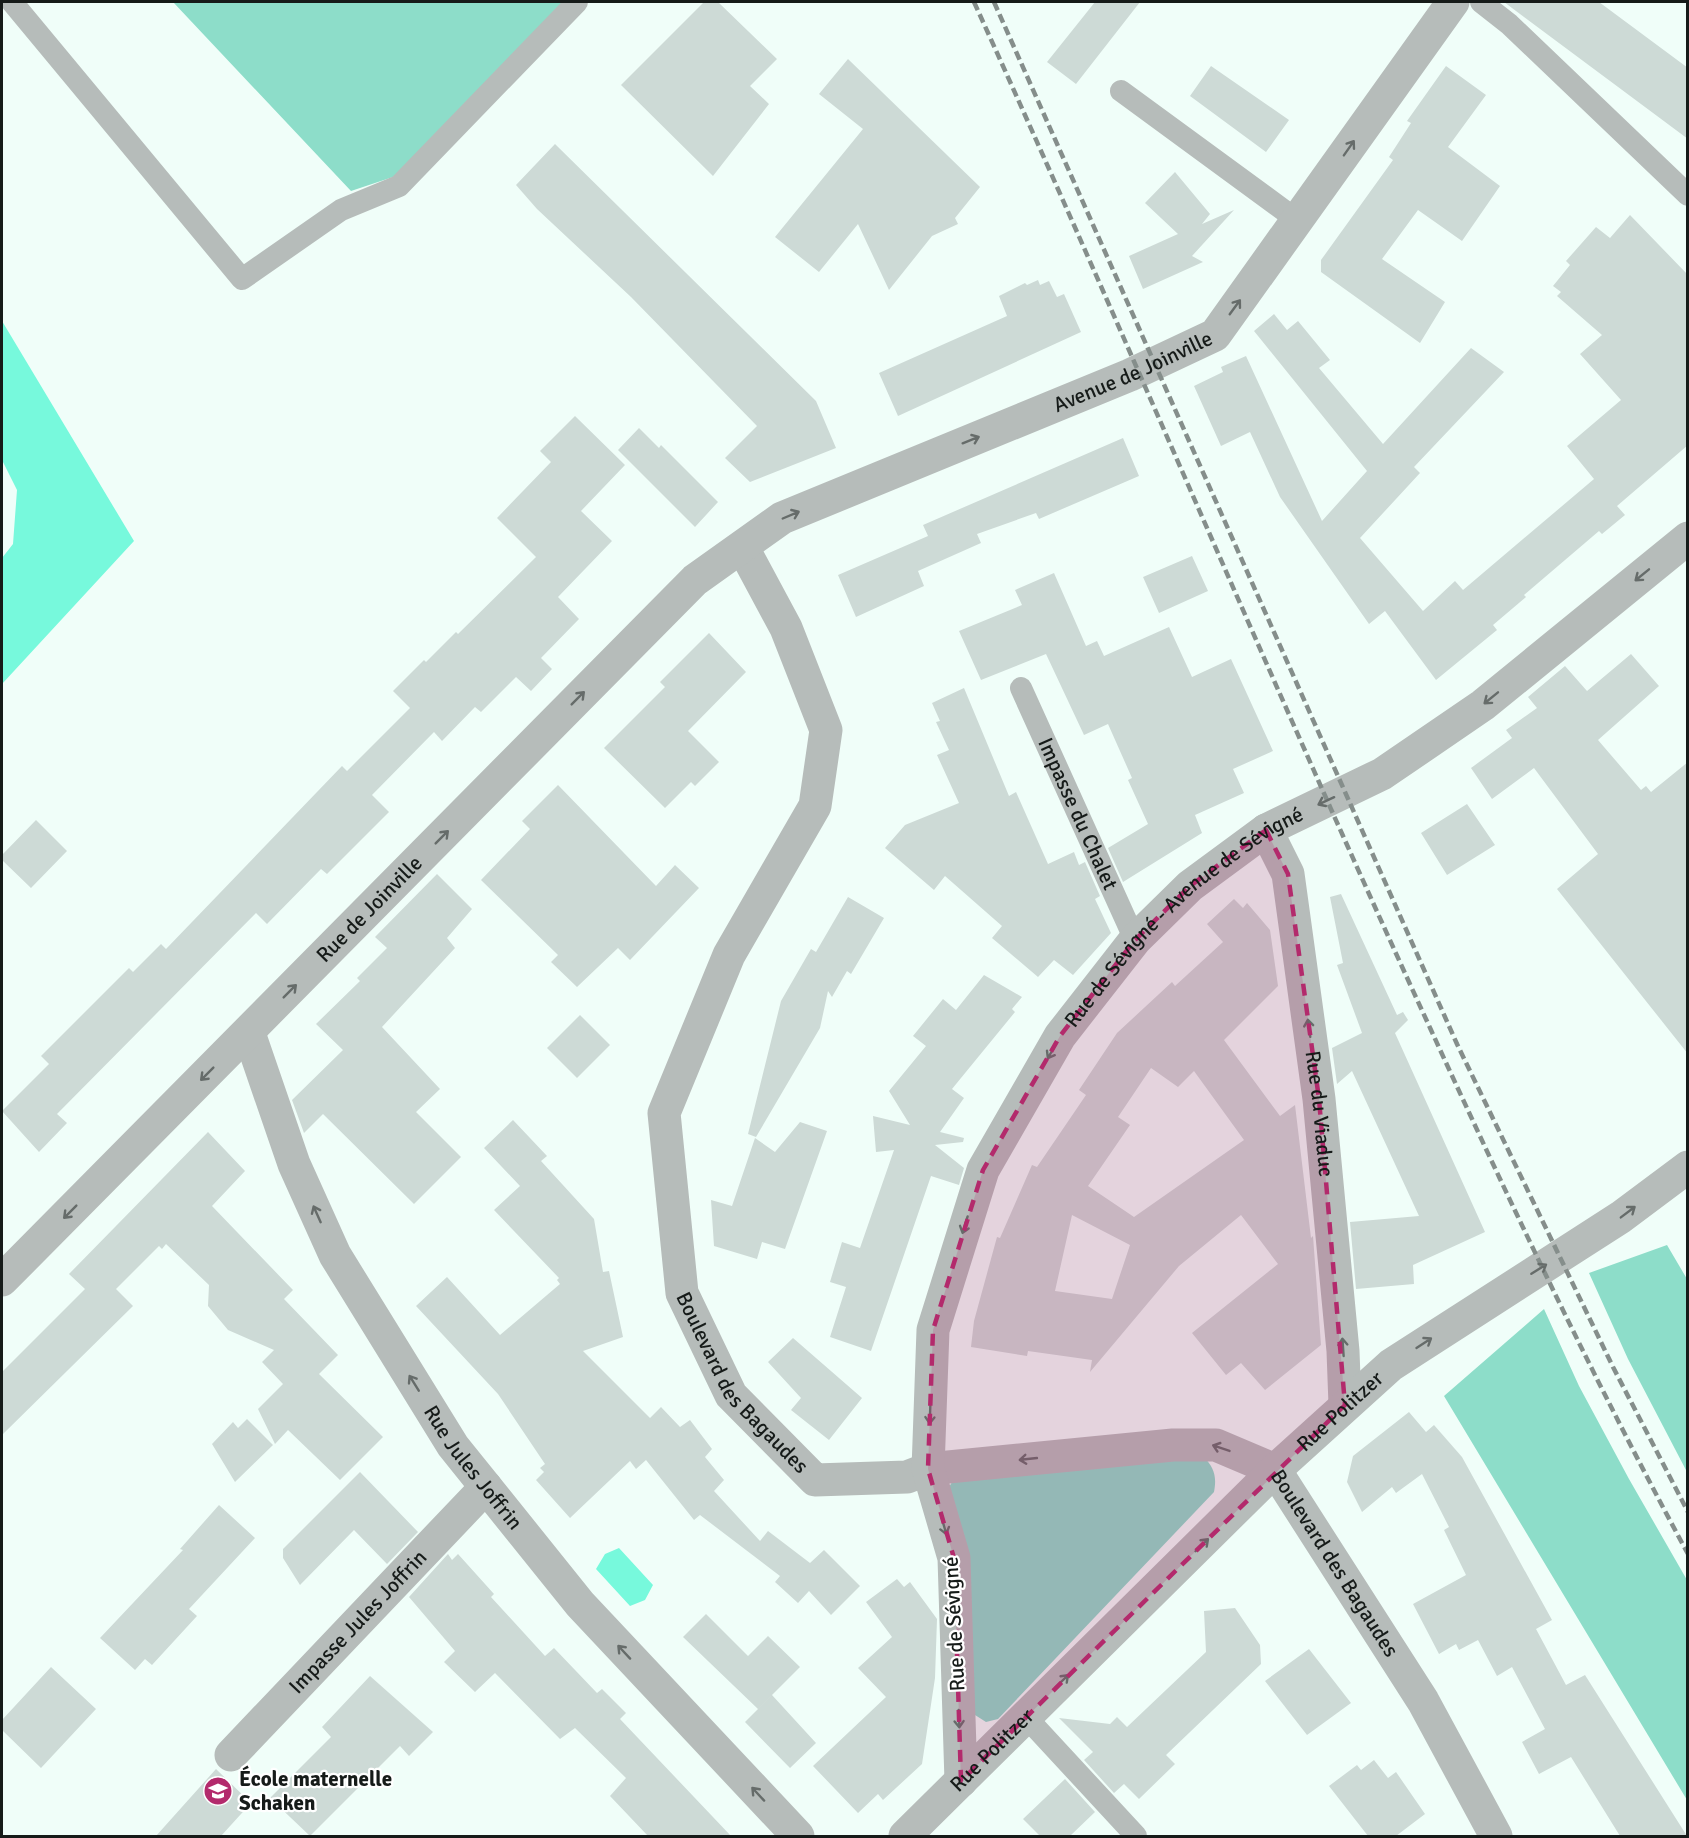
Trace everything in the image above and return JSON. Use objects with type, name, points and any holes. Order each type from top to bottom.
[{"type":"street","name":"Avenue de Joinville","points":[[743,548],[782,518],[1130,375],[1215,335],[1453,2]]},
{"type":"street","name":"Rue de Sévigné - Avenue de Sévigné","points":[[928,1469],[933,1330],[982,1170],[1060,1036],[1135,940],[1190,886],[1266,830],[1391,768],[1483,705],[1688,538]]},
{"type":"street","name":"Rue de Joinville","points":[[2,1280],[695,580],[743,548]]},
{"type":"street","name":"Boulevard des Bagaudes","points":[[743,548],[786,628],[826,730],[815,806],[729,955],[664,1113],[681,1293],[731,1395],[815,1480],[907,1477],[928,1469],[1173,1445],[1216,1444],[1275,1470],[1423,1701],[1496,1836]]},
{"type":"street","name":"Rue du Viaduc","points":[[1266,830],[1288,874],[1319,1099],[1343,1351],[1345,1405]]},
{"type":"street","name":"Rue Jules Joffrin","points":[[249,1033],[294,1164],[335,1255],[453,1446],[580,1604],[798,1836]]},
{"type":"street","name":"Rue Politzer","points":[[905,1836],[1275,1470],[1391,1365],[1621,1217],[1688,1167]]},
{"type":"street","name":"Rue de Sévigné","points":[[928,1469],[954,1558],[961,1781]]},
{"type":"street","name":"Impasse Jules Joffrin","points":[[231,1755],[486,1487]]},
{"type":"lane","points":[[12,2],[242,279],[341,210],[399,186],[577,2]]},
{"type":"lane","points":[[1481,2],[1509,24],[1688,195]]},
{"type":"lane","points":[[1121,91],[1297,220]]},
{"type":"lane","name":"Impasse du Chalet","points":[[1021,688],[1135,940]]},
{"type":"lane","points":[[1025,1716],[1136,1836]]},
{"type":"highlighted area","points":[[1266,830],[1288,874],[1319,1099],[1345,1405],[961,1781],[954,1558],[928,1469],[933,1330],[983,1170],[1060,1036],[1135,940],[1190,886]]},
{"type":"shaded area","points":[[173,2],[571,2],[393,177],[351,191]]},
{"type":"shaded area","points":[[2,321],[134,541],[2,684],[2,558],[13,544],[17,490],[2,460]]},
{"type":"shaded area","points":[[1667,1245],[1687,1279],[1687,1472],[1628,1359],[1589,1273]]},
{"type":"shaded area","points":[[1544,1309],[1579,1386],[1687,1580],[1687,1800],[1444,1396]]},
{"type":"shaded area","points":[[1204,1457],[1214,1473],[1214,1492],[998,1719],[986,1722],[975,1715],[949,1487],[954,1479]]},
{"type":"shaded area","points":[[619,1548],[653,1585],[645,1600],[630,1606],[596,1569],[605,1554]]},
{"type":"building","points":[[704,2],[718,2],[777,59],[750,86],[769,104],[713,176],[621,85]]},
{"type":"building","points":[[1095,2],[1140,2],[1076,84],[1047,62]]},
{"type":"building","points":[[1504,2],[1599,2],[1688,68],[1688,139]]},
{"type":"building","points":[[848,59],[980,187],[955,218],[958,224],[932,236],[889,290],[858,224],[819,272],[775,237],[863,129],[819,94]]},
{"type":"building","points":[[1211,66],[1289,120],[1266,152],[1190,96]]},
{"type":"building","points":[[1446,66],[1486,95],[1448,147],[1500,186],[1462,241],[1418,210],[1382,259],[1445,302],[1420,343],[1321,272],[1321,260],[1393,160],[1389,157],[1411,123],[1407,121]]},
{"type":"building","points":[[555,144],[816,401],[836,448],[750,482],[725,458],[757,426],[631,297],[537,209],[516,185]]},
{"type":"building","points":[[1175,172],[1210,214],[1202,224],[1234,210],[1192,256],[1203,262],[1143,289],[1129,256],[1178,234],[1145,203]]},
{"type":"building","points":[[1630,215],[1688,275],[1688,445],[1617,506],[1625,515],[1602,534],[1599,531],[1524,595],[1526,597],[1493,625],[1497,630],[1436,680],[1385,611],[1369,624],[1280,497],[1250,432],[1221,446],[1194,386],[1223,372],[1221,367],[1246,356],[1322,521],[1367,471],[1254,331],[1274,314],[1287,330],[1298,321],[1330,360],[1319,368],[1383,444],[1471,348],[1504,372],[1414,467],[1420,473],[1360,538],[1423,611],[1455,581],[1463,590],[1594,479],[1567,446],[1621,400],[1580,354],[1602,335],[1557,296],[1561,292],[1553,286],[1570,265],[1566,261],[1596,227],[1610,238]]},
{"type":"building","points":[[1038,280],[1040,285],[1049,281],[1057,297],[1064,294],[1081,332],[898,416],[879,373],[1007,316],[999,296],[1025,283],[1027,285]]},
{"type":"building","points":[[575,416],[625,465],[581,511],[612,541],[558,597],[579,619],[541,658],[552,669],[531,691],[516,677],[481,712],[475,707],[442,741],[434,732],[372,795],[389,812],[327,874],[321,869],[267,924],[256,913],[57,1114],[67,1123],[39,1152],[2,1111],[49,1064],[41,1056],[129,968],[133,972],[161,944],[166,949],[342,766],[347,771],[410,708],[393,691],[424,660],[426,662],[456,632],[458,634],[536,557],[497,518],[551,462],[540,451]]},
{"type":"building","points":[[639,428],[659,448],[661,445],[718,502],[695,527],[618,450]]},
{"type":"building","points":[[1123,438],[1139,476],[1039,519],[1036,513],[977,534],[981,543],[918,571],[924,586],[856,617],[838,575],[928,536],[923,525]]},
{"type":"building","points":[[1192,556],[1208,591],[1159,613],[1143,577]]},
{"type":"building","points":[[1054,573],[1086,646],[1097,641],[1104,656],[1169,627],[1192,677],[1231,659],[1273,751],[1233,769],[1244,793],[1195,815],[1202,833],[1123,882],[1108,848],[1148,824],[1128,780],[1132,778],[1108,724],[1084,735],[1046,654],[981,680],[959,631],[1022,605],[1015,590]]},
{"type":"building","points":[[709,633],[746,672],[688,731],[719,762],[695,786],[691,782],[665,808],[604,748],[665,687],[660,682]]},
{"type":"building","points":[[1631,654],[1659,686],[1598,740],[1641,790],[1646,786],[1651,792],[1688,762],[1688,1054],[1557,889],[1598,854],[1534,768],[1492,799],[1471,768],[1512,738],[1506,730],[1537,708],[1528,697],[1565,666],[1587,691]]},
{"type":"building","points":[[964,688],[1009,796],[1016,792],[1048,864],[1074,852],[1079,865],[1085,862],[1100,896],[1095,899],[1111,933],[1073,975],[1054,960],[1038,977],[992,938],[1002,926],[945,876],[934,890],[885,848],[905,825],[959,803],[937,755],[949,750],[936,722],[940,721],[932,703]]},
{"type":"building","points":[[558,785],[656,886],[675,865],[699,888],[630,960],[618,948],[577,987],[551,962],[558,955],[481,880],[530,829],[522,821]]},
{"type":"building","points":[[1467,804],[1495,845],[1447,875],[1421,833]]},
{"type":"building","points":[[36,820],[67,851],[31,888],[2,860],[2,855]]},
{"type":"building","points":[[437,874],[472,909],[447,938],[455,948],[382,1027],[440,1089],[416,1112],[461,1157],[414,1204],[323,1114],[304,1133],[292,1100],[343,1050],[316,1024],[360,981],[357,978],[387,948],[375,937]]},
{"type":"building","points":[[1341,894],[1397,1015],[1403,1012],[1408,1020],[1395,1033],[1485,1232],[1413,1265],[1414,1284],[1356,1289],[1350,1222],[1419,1216],[1352,1071],[1337,1084],[1332,1048],[1362,1033],[1337,965],[1343,963],[1330,897]]},
{"type":"building","points":[[848,897],[884,918],[851,974],[847,971],[832,997],[828,991],[820,1028],[756,1137],[748,1134],[781,1001],[811,949],[816,952]]},
{"type":"building","points":[[1234,899],[1243,908],[1247,903],[1270,930],[1278,986],[1224,1040],[1280,1116],[1295,1105],[1311,1238],[1313,1236],[1321,1345],[1265,1390],[1241,1363],[1226,1375],[1192,1333],[1278,1264],[1241,1215],[1179,1266],[1090,1372],[1092,1360],[1028,1351],[1027,1356],[971,1347],[974,1321],[997,1237],[1000,1238],[1032,1165],[1037,1167],[1086,1095],[1079,1090],[1117,1033],[1172,982],[1175,986],[1223,942],[1207,924]],"holes":[[[1151,1068],[1178,1087],[1194,1071],[1244,1140],[1134,1217],[1088,1186],[1130,1125],[1118,1117]],[[1072,1215],[1130,1245],[1112,1299],[1055,1291]]]},
{"type":"building","points":[[984,975],[1022,997],[1012,1009],[1015,1012],[952,1089],[964,1098],[940,1132],[964,1138],[963,1142],[935,1145],[964,1168],[959,1185],[931,1176],[871,1351],[830,1337],[846,1287],[830,1282],[842,1242],[860,1248],[894,1150],[876,1152],[873,1116],[910,1125],[889,1091],[926,1046],[913,1036],[943,999],[956,1010]]},
{"type":"building","points":[[580,1015],[610,1045],[577,1078],[547,1048]]},
{"type":"building","points":[[513,1120],[547,1156],[541,1161],[594,1219],[603,1272],[609,1271],[623,1337],[583,1351],[650,1418],[661,1407],[680,1427],[690,1420],[712,1449],[705,1457],[724,1480],[714,1491],[760,1541],[768,1531],[810,1563],[824,1550],[860,1586],[831,1615],[809,1591],[798,1603],[775,1582],[780,1576],[700,1515],[694,1520],[646,1460],[636,1469],[630,1461],[570,1518],[536,1480],[544,1472],[540,1468],[545,1464],[498,1394],[416,1306],[447,1277],[500,1335],[560,1284],[557,1280],[559,1278],[494,1210],[520,1186],[484,1148]]},
{"type":"building","points":[[800,1122],[827,1131],[785,1249],[762,1242],[757,1259],[714,1246],[711,1200],[732,1206],[755,1138],[775,1152]]},
{"type":"building","points":[[208,1132],[245,1171],[212,1206],[293,1290],[284,1299],[338,1355],[319,1374],[383,1437],[340,1480],[288,1430],[275,1444],[258,1409],[283,1384],[262,1362],[274,1350],[228,1330],[208,1306],[209,1285],[166,1244],[162,1249],[159,1246],[116,1289],[133,1306],[2,1435],[2,1372],[85,1289],[69,1274]]},
{"type":"building","points":[[793,1338],[862,1398],[829,1440],[791,1410],[801,1398],[768,1362]]},
{"type":"building","points":[[1409,1412],[1426,1432],[1434,1425],[1462,1457],[1552,1620],[1536,1629],[1566,1685],[1585,1675],[1687,1836],[1620,1836],[1571,1757],[1539,1774],[1522,1742],[1545,1729],[1512,1667],[1497,1676],[1478,1640],[1459,1650],[1456,1644],[1439,1654],[1413,1604],[1466,1575],[1444,1530],[1449,1527],[1422,1474],[1396,1493],[1392,1487],[1362,1512],[1347,1482],[1353,1456]]},
{"type":"building","points":[[247,1419],[273,1445],[235,1482],[212,1444],[233,1422],[238,1428]]},
{"type":"building","points":[[360,1472],[418,1532],[387,1564],[354,1530],[300,1585],[283,1558],[283,1549]]},
{"type":"building","points":[[219,1505],[255,1538],[189,1609],[197,1616],[152,1665],[145,1659],[135,1670],[100,1638],[183,1550],[180,1549]]},
{"type":"building","points":[[448,1554],[452,1560],[458,1554],[494,1594],[491,1597],[545,1656],[554,1648],[597,1693],[602,1689],[626,1713],[620,1719],[731,1836],[648,1836],[610,1796],[626,1778],[575,1728],[560,1739],[495,1673],[475,1692],[444,1662],[455,1651],[409,1597]]},
{"type":"building","points":[[897,1579],[904,1587],[910,1582],[937,1619],[935,1678],[922,1764],[883,1800],[878,1794],[858,1813],[813,1766],[886,1697],[858,1668],[892,1637],[866,1602]]},
{"type":"building","points":[[1235,1608],[1260,1645],[1261,1664],[1166,1755],[1175,1764],[1139,1799],[1124,1784],[1114,1793],[1084,1760],[1093,1752],[1059,1718],[1110,1724],[1117,1717],[1127,1727],[1206,1652],[1204,1611]]},
{"type":"building","points":[[706,1614],[748,1656],[768,1636],[800,1667],[758,1709],[683,1637]]},
{"type":"building","points":[[1309,1649],[1351,1703],[1307,1735],[1265,1681]]},
{"type":"building","points":[[51,1667],[96,1709],[41,1768],[2,1730],[2,1720]]},
{"type":"building","points":[[370,1676],[433,1732],[409,1756],[400,1746],[310,1836],[270,1798],[331,1737],[322,1727]]},
{"type":"building","points":[[772,1695],[816,1743],[790,1768],[745,1722]]},
{"type":"building","points":[[1374,1760],[1388,1778],[1396,1772],[1425,1814],[1396,1836],[1368,1836],[1329,1786],[1357,1765],[1361,1770]]},
{"type":"building","points":[[216,1769],[251,1803],[221,1836],[156,1836]]},
{"type":"building","points":[[1065,1779],[1095,1812],[1070,1836],[1040,1836],[1023,1819]]},
{"type":"railway","points":[[974,2],[1315,773],[1461,1096],[1587,1359],[1688,1554]]},
{"type":"railway","points":[[994,2],[1457,1044],[1613,1367],[1688,1512]]},
{"type":"place","name":"École maternelle Schaken","points":[[218,1791]]}]
